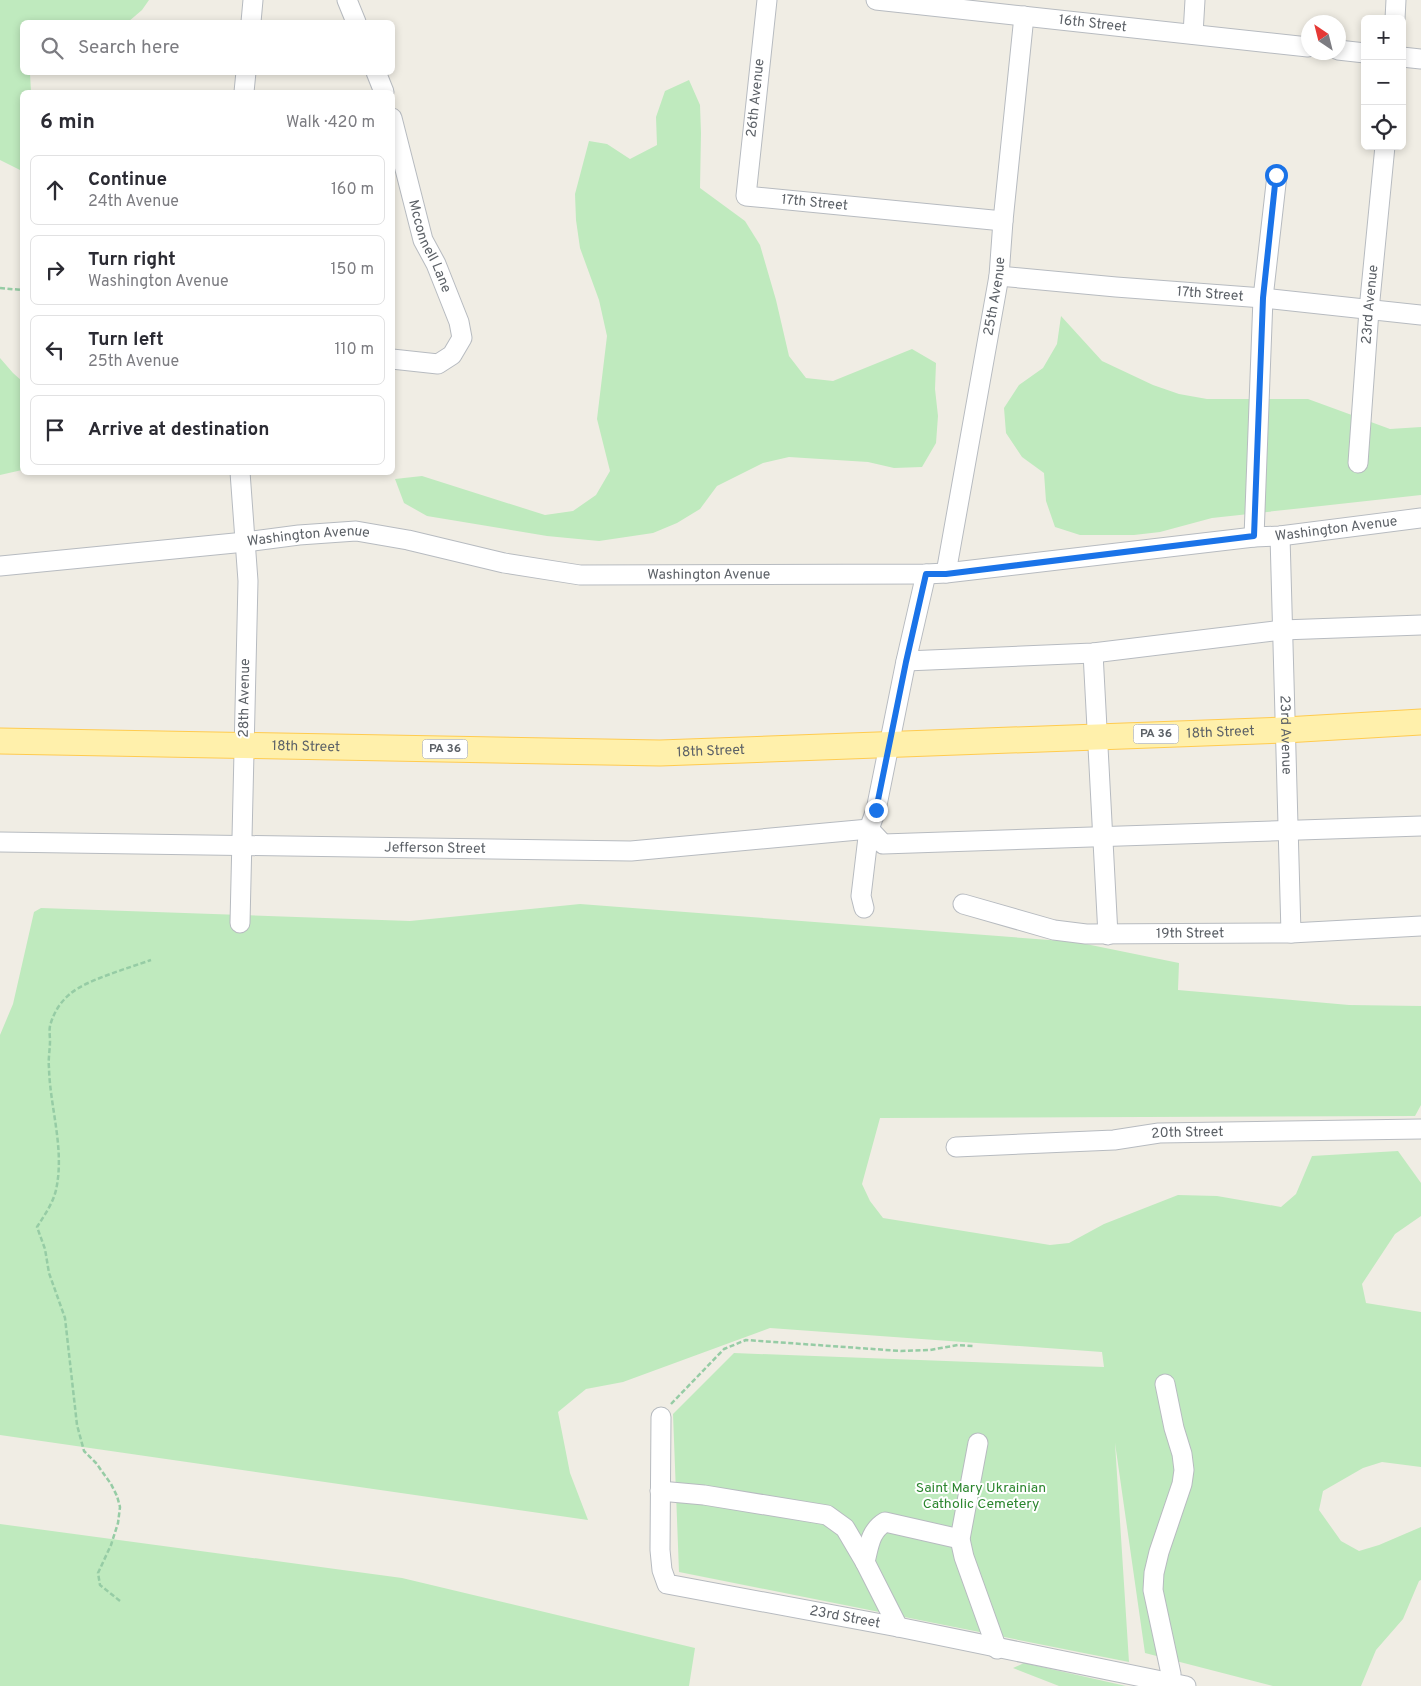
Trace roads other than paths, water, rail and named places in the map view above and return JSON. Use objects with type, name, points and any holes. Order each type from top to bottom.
[{"type":"main road","name":"18th Street","points":[[0,741],[660,753],[1285,730],[1421,722]]},
{"type":"street","points":[[251,20],[253,0]]},
{"type":"street","points":[[347,0],[355,20]]},
{"type":"street","name":"26th Avenue","points":[[746,196],[767,0]]},
{"type":"street","name":"16th Street","points":[[876,0],[977,6],[1024,16],[1301,46]]},
{"type":"street","points":[[1193,34],[1195,0]]},
{"type":"street","points":[[1396,0],[1396,15]]},
{"type":"street","name":"25th Avenue","points":[[946,574],[999,276],[1024,16]]},
{"type":"street","points":[[1346,51],[1361,53]]},
{"type":"street","points":[[1406,57],[1421,59]]},
{"type":"street","points":[[244,90],[246,75]]},
{"type":"street","points":[[377,75],[383,90]]},
{"type":"street","name":"Mcconnell Lane","points":[[395,130],[423,240],[436,264],[459,322],[462,338],[452,355],[438,364],[395,359]]},
{"type":"street","name":"23rd Avenue","points":[[1358,463],[1369,310],[1385,150]]},
{"type":"street","points":[[1254,536],[1263,298],[1276,175]]},
{"type":"street","name":"17th Street","points":[[746,196],[1003,221]]},
{"type":"street","name":"17th Street","points":[[999,276],[1263,298],[1421,315]]},
{"type":"street","name":"28th Avenue","points":[[240,475],[248,581],[240,923]]},
{"type":"street","name":"Washington Avenue","points":[[0,566],[299,535],[356,531],[408,540],[504,563],[580,575],[946,574],[1254,536],[1280,536],[1421,518]]},
{"type":"street","name":"23rd Avenue","points":[[1280,536],[1292,933]]},
{"type":"street","points":[[864,908],[861,896],[869,829],[876,810],[926,574]]},
{"type":"street","points":[[906,662],[1093,653],[1282,630],[1421,624]]},
{"type":"street","points":[[1093,653],[1108,935]]},
{"type":"street","points":[[869,829],[883,844],[1289,832],[1421,826]]},
{"type":"street","name":"Jefferson Street","points":[[0,842],[631,851],[869,829]]},
{"type":"street","name":"19th Street","points":[[963,904],[1054,930],[1086,934],[1292,933],[1421,926]]},
{"type":"street","name":"20th Street","points":[[956,1147],[1114,1140],[1158,1133],[1421,1129]]},
{"type":"street","points":[[1165,1384],[1169,1410],[1182,1454],[1184,1470],[1182,1484],[1159,1552],[1154,1573],[1153,1590],[1169,1666],[1178,1685]]},
{"type":"street","name":"23rd Street","points":[[661,1417],[660,1550],[662,1570],[667,1584],[898,1628],[1178,1685]]},
{"type":"street","points":[[978,1443],[960,1539],[964,1557],[997,1649]]},
{"type":"street","points":[[660,1491],[704,1495],[827,1515],[845,1528],[865,1562],[898,1628]]},
{"type":"street","points":[[865,1562],[871,1535],[885,1522],[960,1539]]},
{"type":"park label","name":"Saint Mary Ukrainian Catholic Cemetery","points":[[981,1496]]}]
